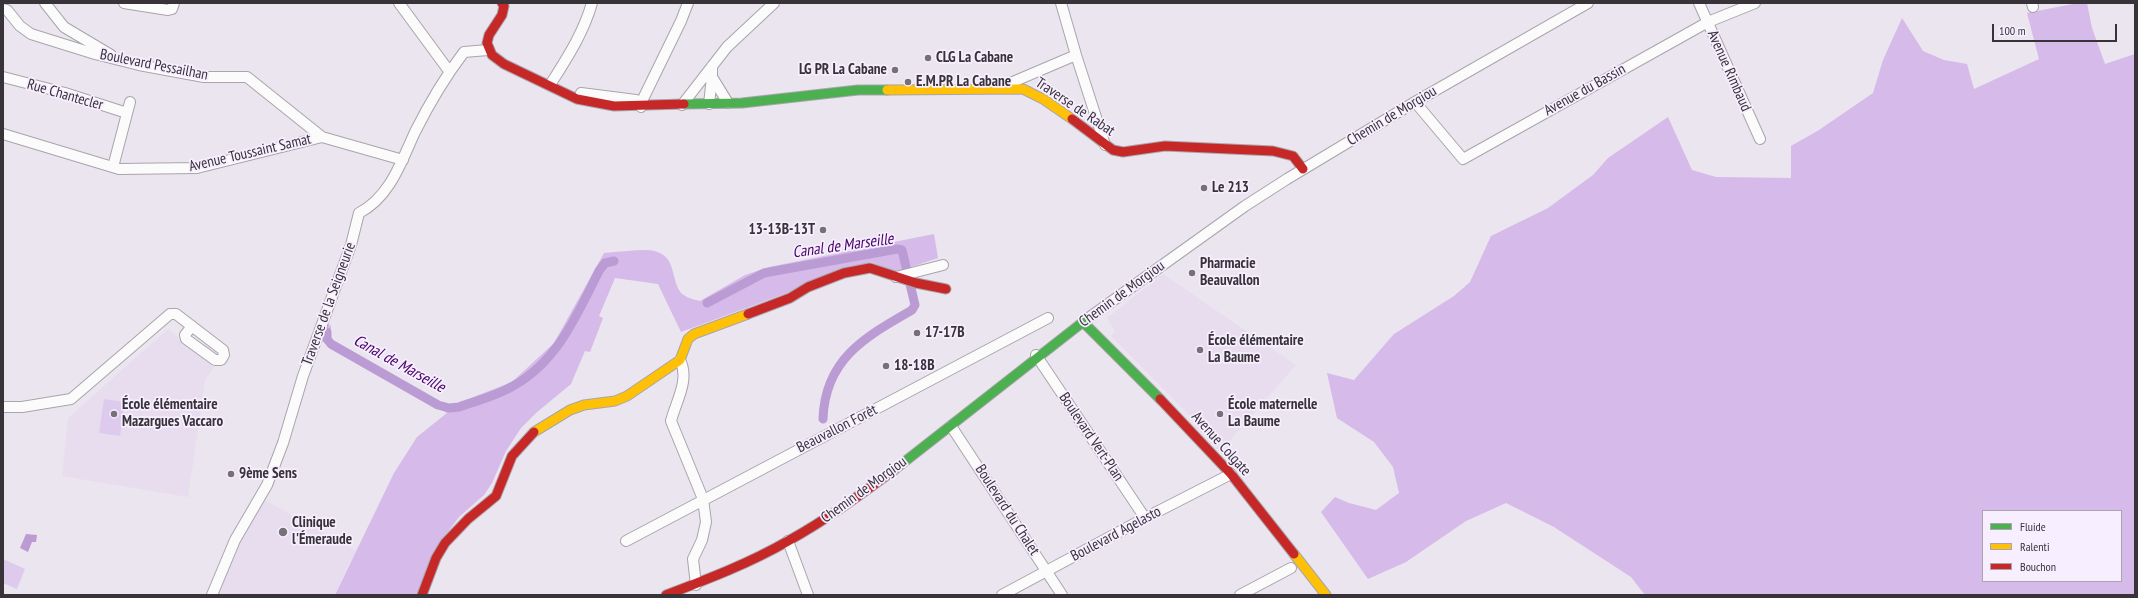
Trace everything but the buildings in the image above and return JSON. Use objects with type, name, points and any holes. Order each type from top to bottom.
[{"type":"street","points":[[45,3],[64,27],[118,59]]},
{"type":"street","points":[[124,3],[168,10],[172,9],[174,3]]},
{"type":"street","points":[[399,3],[449,71]]},
{"type":"street","points":[[555,87],[586,24],[592,3]]},
{"type":"street","points":[[641,104],[681,21],[688,3]]},
{"type":"street","points":[[682,105],[727,47],[774,3]]},
{"type":"street","points":[[1061,3],[1076,55],[1106,145]]},
{"type":"street","name":"Chemin de Morgiou","points":[[666,595],[696,585],[788,541],[871,487],[951,426],[1036,355],[1245,206],[1414,102],[1588,3]]},
{"type":"street","name":"Avenue Rimbaud","points":[[1699,3],[1760,139]]},
{"type":"street","name":"Avenue du Bassin","points":[[1414,102],[1464,159],[1708,22],[1755,3]]},
{"type":"street","points":[[503,5],[502,15],[489,35],[488,50],[504,64],[555,87],[641,104],[682,105],[728,103],[712,77]]},
{"type":"street","name":"Boulevard Pessailhan","points":[[3,9],[7,10],[20,26],[31,34],[118,59],[204,78],[247,77],[322,137]]},
{"type":"street","name":"Traverse de la Seigneurie","points":[[212,595],[235,540],[267,485],[284,443],[303,376],[351,245],[359,213],[366,210],[393,181],[404,160],[415,132],[449,71],[464,52],[488,50]]},
{"type":"street","points":[[999,88],[1076,55]]},
{"type":"street","points":[[709,104],[712,66]]},
{"type":"street","name":"Rue Chantecler","points":[[3,77],[65,93],[127,113]]},
{"type":"street","name":"Traverse de Rabat","points":[[728,103],[858,90],[1023,89],[1034,94],[1070,118],[1113,150],[1123,152],[1165,146],[1273,151],[1293,156],[1303,169]]},
{"type":"street","points":[[113,167],[130,102]]},
{"type":"street","name":"Avenue Toussaint Samat","points":[[3,134],[119,169],[197,168],[322,137],[404,160]]},
{"type":"street","points":[[894,277],[943,265]]},
{"type":"street","points":[[422,595],[436,558],[445,543],[468,519],[496,496],[503,482],[505,470],[512,456],[536,430],[548,425],[570,410],[584,405],[621,400],[680,360],[688,339],[694,334],[790,298],[808,287],[844,273],[870,268],[894,277],[946,289]]},
{"type":"street","points":[[3,407],[22,407],[71,399],[168,315],[176,314],[192,326]]},
{"type":"street","name":"Beauvallon Forêt","points":[[626,541],[1048,318]]},
{"type":"street","name":"Avenue Colgate","points":[[1083,322],[1143,381],[1231,474],[1326,595]]},
{"type":"street","name":"Boulevard Vert-Plan","points":[[1036,355],[1145,518]]},
{"type":"street","points":[[680,360],[685,369],[684,382],[671,421],[704,499],[706,522],[702,540],[693,559],[692,566],[696,585]]},
{"type":"street","name":"Boulevard du Chalet","points":[[951,426],[1062,595]]},
{"type":"street","name":"Boulevard Agelasto","points":[[1002,595],[1145,518],[1231,474]]},
{"type":"street","points":[[788,541],[808,595]]},
{"type":"street","points":[[1240,595],[1291,568]]},
{"type":"shaded area","points":[[2078,3],[2087,3],[2092,28],[2105,64],[2135,54],[2135,595],[1645,595],[1631,577],[1554,527],[1506,503],[1466,521],[1406,562],[1368,579],[1321,512],[1335,497],[1349,503],[1376,510],[1399,493],[1393,467],[1374,442],[1337,418],[1327,373],[1354,380],[1394,334],[1454,296],[1470,282],[1491,236],[1548,208],[1593,175],[1608,158],[1668,117],[1692,170],[1716,177],[1791,178],[1791,146],[1819,130],[1873,93],[1883,60],[1902,18],[1923,51],[1944,60],[1967,64],[1974,89],[2039,59],[2027,13]]},
{"type":"shaded area","points":[[934,234],[938,258],[896,272],[871,262],[681,332],[658,284],[615,278],[599,316],[603,318],[590,352],[585,351],[571,384],[536,413],[521,428],[506,451],[492,483],[484,495],[459,517],[441,541],[418,595],[335,595],[394,473],[417,437],[447,413],[320,340],[326,322],[331,326],[331,340],[442,403],[453,405],[512,382],[554,343],[604,253],[647,250],[663,255],[670,264],[679,290],[688,297],[700,301],[745,275],[769,267]]},
{"type":"shaded area","name":"École élémentaire La Baume","points":[[1163,274],[1296,365],[1220,452],[1195,426],[1196,422],[1111,336],[1115,331],[1107,318]]},
{"type":"shaded area","name":"École élémentaire Mazargues Vaccaro","points":[[168,329],[214,367],[205,380],[188,497],[62,476],[68,418]]},
{"type":"shaded area","points":[[104,399],[125,402],[120,436],[99,433]]},
{"type":"shaded area","name":"Clinique l'Émeraude","points":[[263,499],[357,551],[349,563],[335,595],[215,595],[235,549]]},
{"type":"shaded area","points":[[26,534],[37,535],[36,542],[32,542],[28,552],[20,548]]},
{"type":"shaded area","points":[[3,559],[25,569],[17,589],[3,583]]},
{"type":"waterway","name":"Canal de Marseille","points":[[707,303],[764,273],[897,249],[902,250],[915,305],[912,310],[864,341],[851,352],[840,365],[831,380],[825,398],[823,419]]},
{"type":"waterway","name":"Canal de Marseille","points":[[327,332],[327,339],[331,344],[438,405],[449,408],[459,407],[506,390],[528,376],[542,364],[554,351],[574,320],[599,271],[605,263],[614,261]]},
{"type":"traffic: fast","points":[[684,104],[742,103],[858,90],[887,90]]},
{"type":"traffic: fast","points":[[894,470],[1083,322],[1160,399]]},
{"type":"traffic: slow","points":[[887,90],[1023,89],[1043,99],[1072,119]]},
{"type":"traffic: slow","points":[[534,432],[570,410],[584,405],[615,401],[627,396],[680,360],[688,339],[694,334],[748,314]]},
{"type":"traffic: slow","points":[[1294,554],[1326,595]]},
{"type":"traffic: jam","points":[[502,3],[504,6],[502,15],[489,35],[487,43],[492,55],[504,64],[577,99],[614,106],[684,104]]},
{"type":"traffic: jam","points":[[1072,119],[1113,150],[1123,152],[1165,146],[1273,151],[1293,156],[1303,169]]},
{"type":"traffic: jam","points":[[748,314],[790,298],[808,287],[844,273],[870,268],[916,283],[946,289]]},
{"type":"traffic: jam","points":[[1160,399],[1231,474],[1294,554]]},
{"type":"traffic: jam","points":[[422,595],[436,558],[445,543],[468,519],[496,496],[512,456],[534,432]]},
{"type":"traffic: jam","points":[[666,595],[728,570],[774,549],[829,516],[894,470]]},
{"type":"place","name":"CLG La Cabane","points":[[928,58]]},
{"type":"place","name":"LG PR La Cabane","points":[[895,70]]},
{"type":"place","name":"E.M.PR La Cabane","points":[[908,82]]},
{"type":"place","name":"Le 213","points":[[1204,188]]},
{"type":"place","name":"13-13B-13T","points":[[823,230]]},
{"type":"place","name":"Pharmacie Beauvallon","points":[[1192,273]]},
{"type":"place","name":"17-17B","points":[[917,333]]},
{"type":"place","name":"École élémentaire La Baume","points":[[1200,350]]},
{"type":"place","name":"18-18B","points":[[886,366]]},
{"type":"place","name":"École élémentaire Mazargues Vaccaro","points":[[114,414]]},
{"type":"place","name":"École maternelle La Baume","points":[[1220,414]]},
{"type":"place","name":"9ème Sens","points":[[231,474]]},
{"type":"place","name":"Clinique l'Émeraude","points":[[283,532]]}]
